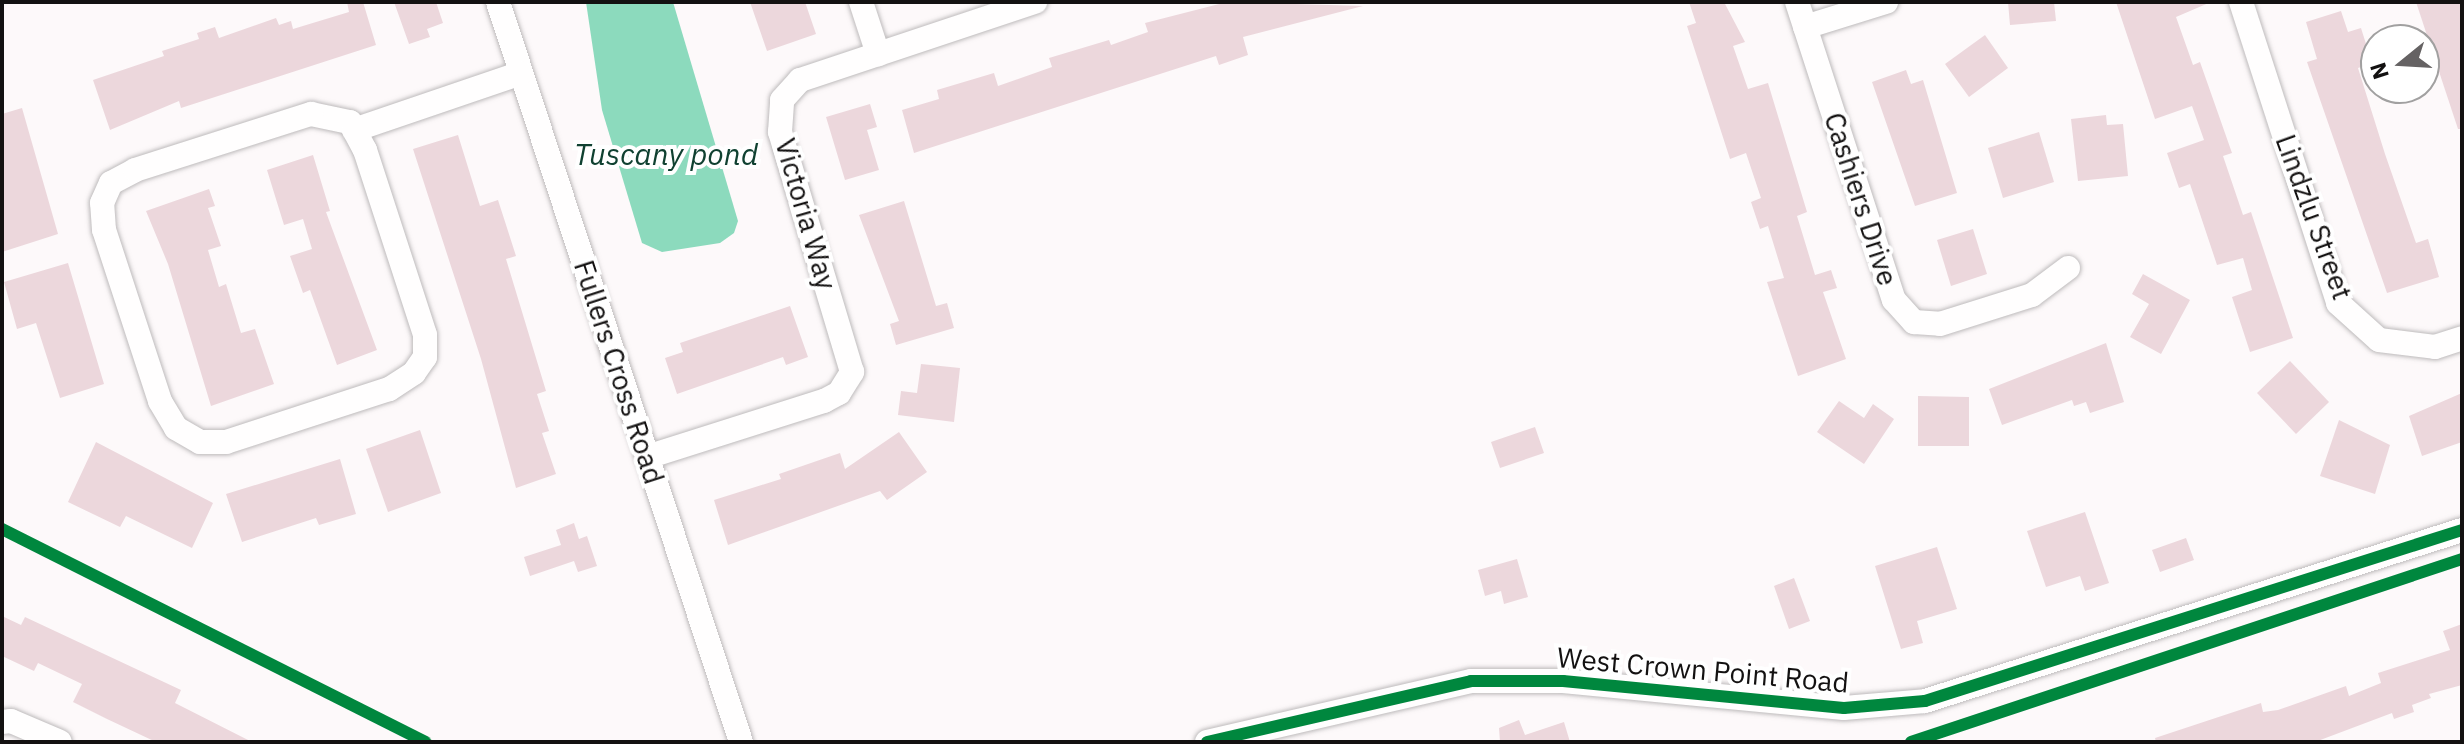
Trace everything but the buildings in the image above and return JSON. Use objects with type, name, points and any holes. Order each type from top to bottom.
[{"type":"street","name":"Fullers Cross Road","points":[[498,2],[741,742]]},
{"type":"street","points":[[861,2],[878,54]]},
{"type":"street","name":"Victoria Way","points":[[647,457],[824,401],[839,393],[852,372],[780,132],[782,100],[800,80],[1035,2]]},
{"type":"street","name":"Cashiers Drive","points":[[1797,2],[1894,300],[1914,322],[1940,324],[2032,295],[2068,268]]},
{"type":"street","points":[[1805,27],[1886,2]]},
{"type":"street","name":"Lindzlu Street","points":[[2241,2],[2338,303],[2379,340],[2435,347],[2462,338]]},
{"type":"street","points":[[354,130],[521,73]]},
{"type":"street","points":[[311,114],[333,116],[354,130],[425,335],[425,357],[414,373],[389,389],[226,442],[200,442],[176,428],[160,401],[104,230],[102,203],[111,183],[311,114]]},
{"type":"street","name":"West Crown Point Road","points":[[1207,742],[1471,681],[1563,681],[1844,708],[1925,701],[2462,530]]},
{"type":"street","points":[[2,722],[11,721],[60,742]]},
{"type":"water","name":"Tuscany pond","points":[[586,2],[673,2],[738,221],[734,233],[720,243],[662,252],[642,243],[602,110]]},
{"type":"cycle path","points":[[2,529],[425,742]]},
{"type":"cycle path","points":[[1207,742],[1471,681],[1563,681],[1844,708],[1925,701],[2462,530]]},
{"type":"cycle path","points":[[1911,742],[2462,559]]}]
